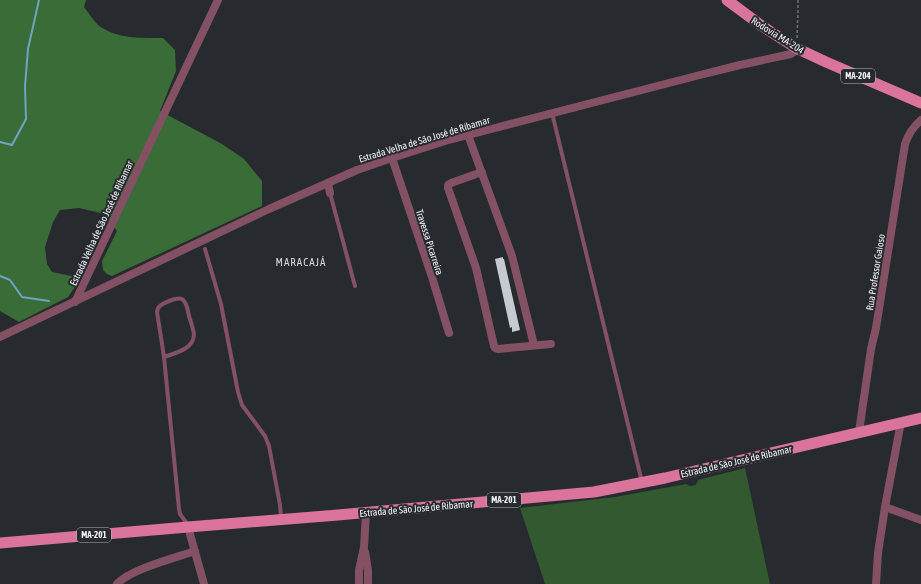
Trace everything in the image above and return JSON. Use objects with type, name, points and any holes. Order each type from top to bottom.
[{"type":"main road","name":"Rodovia MA-204","points":[[727,0],[762,26],[796,48],[921,103]]},
{"type":"main road","name":"Estrada de São José de Ribamar","points":[[0,543],[585,493],[642,482],[921,418]]},
{"type":"street","name":"Estrada Velha de São José de Ribamar","points":[[75,302],[218,0]]},
{"type":"street","name":"Estrada Velha de São José de Ribamar","points":[[0,337],[269,208],[357,170],[468,135],[718,70],[791,54],[796,48]]},
{"type":"street","name":"Rua Professor Gaioso","points":[[859,432],[871,349],[905,144],[910,133],[921,120]]},
{"type":"street","points":[[468,135],[512,256],[534,345]]},
{"type":"street","name":"Travessa Picarreira","points":[[392,158],[449,333]]},
{"type":"street","points":[[482,172],[451,183],[448,185],[448,188],[476,268],[494,346],[498,349],[551,344]]},
{"type":"street","points":[[328,183],[330,193]]},
{"type":"street","points":[[202,240],[205,248]]},
{"type":"street","points":[[876,584],[878,553],[885,507],[901,422]]},
{"type":"street","points":[[885,507],[921,520]]},
{"type":"street","points":[[359,584],[359,570],[364,547],[366,512]]},
{"type":"street","points":[[188,526],[204,584]]},
{"type":"street","points":[[364,547],[368,570],[368,584]]},
{"type":"street","points":[[117,584],[126,577],[146,567],[195,552]]},
{"type":"lane","points":[[552,113],[642,482]]},
{"type":"lane","points":[[330,193],[355,286]]},
{"type":"lane","points":[[205,248],[221,304],[238,392],[242,405],[265,436],[269,446],[282,519]]},
{"type":"lane","points":[[164,357],[188,347],[193,339],[193,331],[185,302],[179,298],[161,305],[157,312],[164,357],[179,509],[180,514],[188,526]]},
{"type":"path","points":[[798,0],[798,34]]},
{"type":"green space","points":[[0,0],[86,0],[84,7],[96,23],[105,30],[129,37],[163,38],[175,50],[176,71],[160,111],[222,144],[244,159],[262,181],[262,206],[112,276],[103,270],[102,261],[117,231],[105,214],[79,208],[60,210],[53,222],[45,247],[47,264],[52,272],[81,278],[68,297],[19,322],[0,311]]},
{"type":"green space","points":[[745,468],[770,584],[545,584],[520,508],[615,497],[686,484],[690,486],[696,485],[698,480]]},
{"type":"building","points":[[503,257],[520,330],[512,332],[495,259]]},
{"type":"waterway","points":[[0,142],[12,145],[26,119],[25,86],[28,49],[39,0]]},
{"type":"waterway","points":[[0,276],[10,280],[22,297],[49,301]]},
{"type":"district","name":"MARACAJÁ","points":[[301,262]]}]
